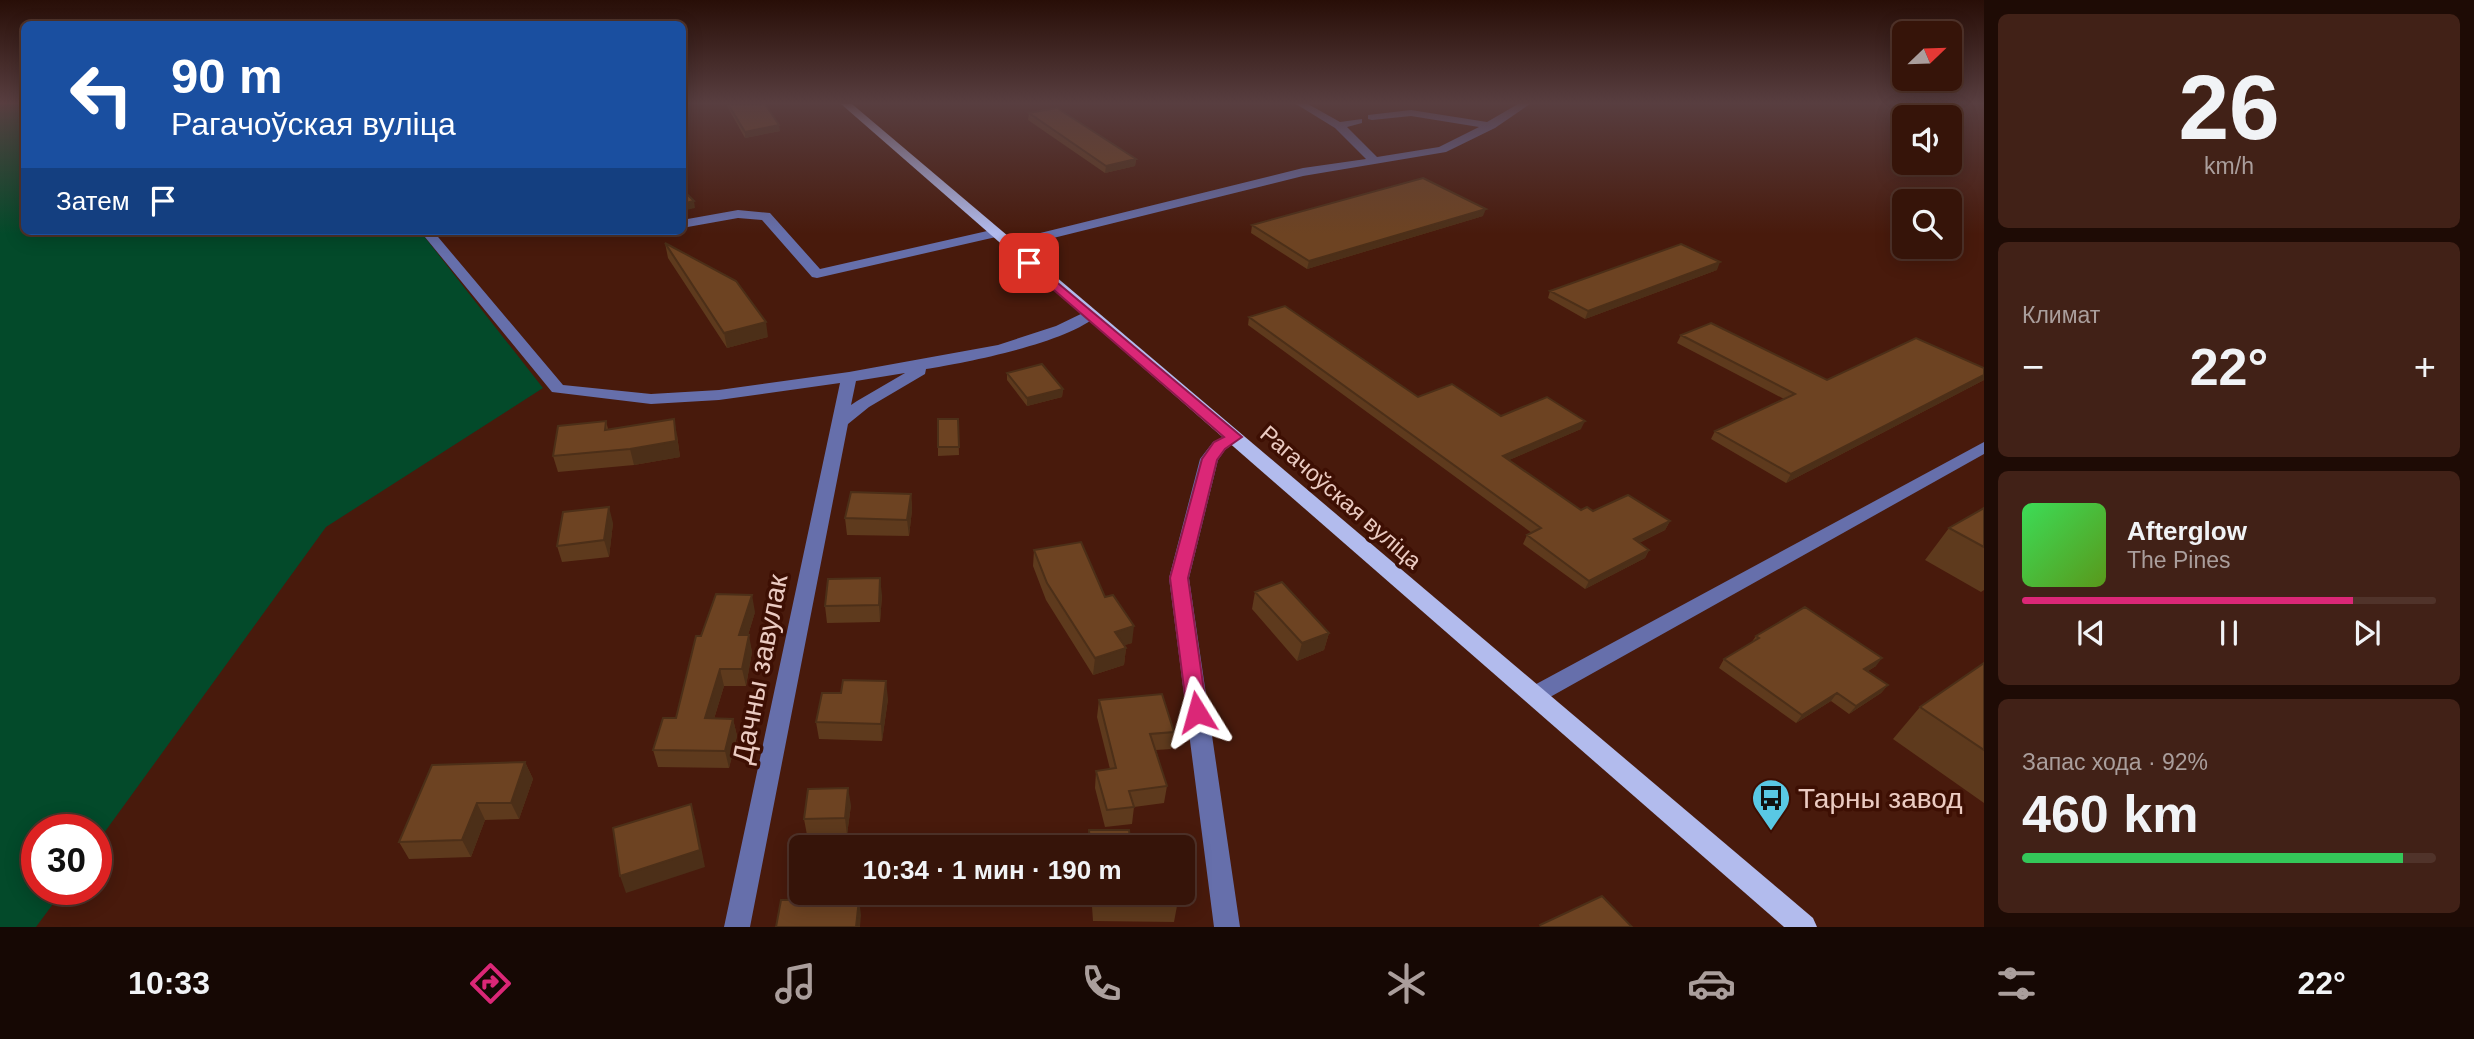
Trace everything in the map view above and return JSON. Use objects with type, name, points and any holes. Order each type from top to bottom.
[{"type":"main road","name":"Рагачоўская вуліца","points":[[896,147],[1804,927]]},
{"type":"street","points":[[1361,147],[1374,160]]},
{"type":"street","points":[[686,223],[738,214],[766,216],[817,274],[1003,239],[1303,172],[1406,157],[1448,147]]},
{"type":"street","points":[[428,235],[558,389],[651,399],[719,395],[849,377],[997,352],[1057,333],[1090,315]]},
{"type":"street","points":[[839,423],[897,382],[934,363]]},
{"type":"street","name":"Дачны завулак","points":[[737,927],[849,377]]},
{"type":"street","points":[[1227,927],[1179,578],[1209,459],[1219,446],[1234,437]]},
{"type":"street","points":[[1535,695],[1984,447]]},
{"type":"green space","points":[[0,147],[21,147],[21,235],[423,235],[543,388],[326,527],[112,822],[112,814],[21,814],[21,905],[52,905],[36,927],[0,927]]},
{"type":"building","points":[[1079,147],[1118,147],[1136,159],[1106,166]]},
{"type":"building","points":[[1423,178],[1486,209],[1309,261],[1252,225]]},
{"type":"building","points":[[686,193],[694,201],[686,203]]},
{"type":"building","points":[[665,243],[736,281],[766,322],[724,333]]},
{"type":"building","points":[[1681,244],[1720,262],[1588,311],[1550,291]]},
{"type":"building","points":[[1285,306],[1418,397],[1452,384],[1501,416],[1547,397],[1585,421],[1503,456],[1581,510],[1587,507],[1593,511],[1628,495],[1670,521],[1634,539],[1649,550],[1589,581],[1527,535],[1541,528],[1249,317]]},
{"type":"building","points":[[1711,323],[1827,380],[1916,338],[1984,368],[1984,375],[1791,474],[1715,431],[1795,394],[1681,335]]},
{"type":"building","points":[[1042,364],[1063,389],[1027,398],[1007,373]]},
{"type":"building","points":[[674,419],[676,441],[630,449],[553,456],[558,426],[606,421],[605,430]]},
{"type":"building","points":[[938,419],[958,419],[959,447],[938,447]]},
{"type":"building","points":[[851,492],[911,494],[907,520],[845,518]]},
{"type":"building","points":[[609,507],[604,540],[557,546],[563,512]]},
{"type":"building","points":[[1984,508],[1984,547],[1949,528]]},
{"type":"building","points":[[1081,542],[1105,597],[1113,595],[1134,626],[1115,632],[1126,648],[1095,658],[1047,583],[1034,550]]},
{"type":"building","points":[[880,578],[879,605],[825,606],[828,579]]},
{"type":"building","points":[[1282,582],[1329,633],[1302,643],[1255,592]]},
{"type":"building","points":[[716,594],[752,595],[739,635],[749,635],[742,669],[720,669],[705,718],[733,719],[725,751],[653,750],[663,718],[676,718],[696,636],[701,636]]},
{"type":"building","points":[[1805,607],[1882,658],[1864,669],[1888,685],[1856,706],[1837,693],[1802,715],[1724,659]]},
{"type":"building","points":[[1984,663],[1984,750],[1920,707]]},
{"type":"building","points":[[843,680],[886,681],[881,724],[816,722],[822,693],[841,693]]},
{"type":"building","points":[[1162,694],[1174,732],[1150,734],[1167,786],[1129,791],[1134,807],[1107,810],[1096,771],[1116,768],[1099,700]]},
{"type":"building","points":[[525,762],[511,803],[477,803],[462,840],[399,842],[432,765]]},
{"type":"building","points":[[848,788],[845,818],[804,819],[808,789]]},
{"type":"building","points":[[691,804],[700,850],[620,876],[613,828]]},
{"type":"building","points":[[1089,830],[1129,830],[1130,835],[1089,835]]},
{"type":"building","points":[[1602,896],[1632,927],[1540,925]]},
{"type":"building","points":[[781,900],[789,900],[789,905],[858,905],[856,927],[776,927]]},
{"type":"building","points":[[1094,905],[1177,905],[1177,906]]},
{"type":"place","name":"Тарны завод","points":[[1771,832]]},
{"type":"route","points":[[1029,263],[1234,437],[1219,446],[1209,459],[1179,578],[1197,712]]}]
